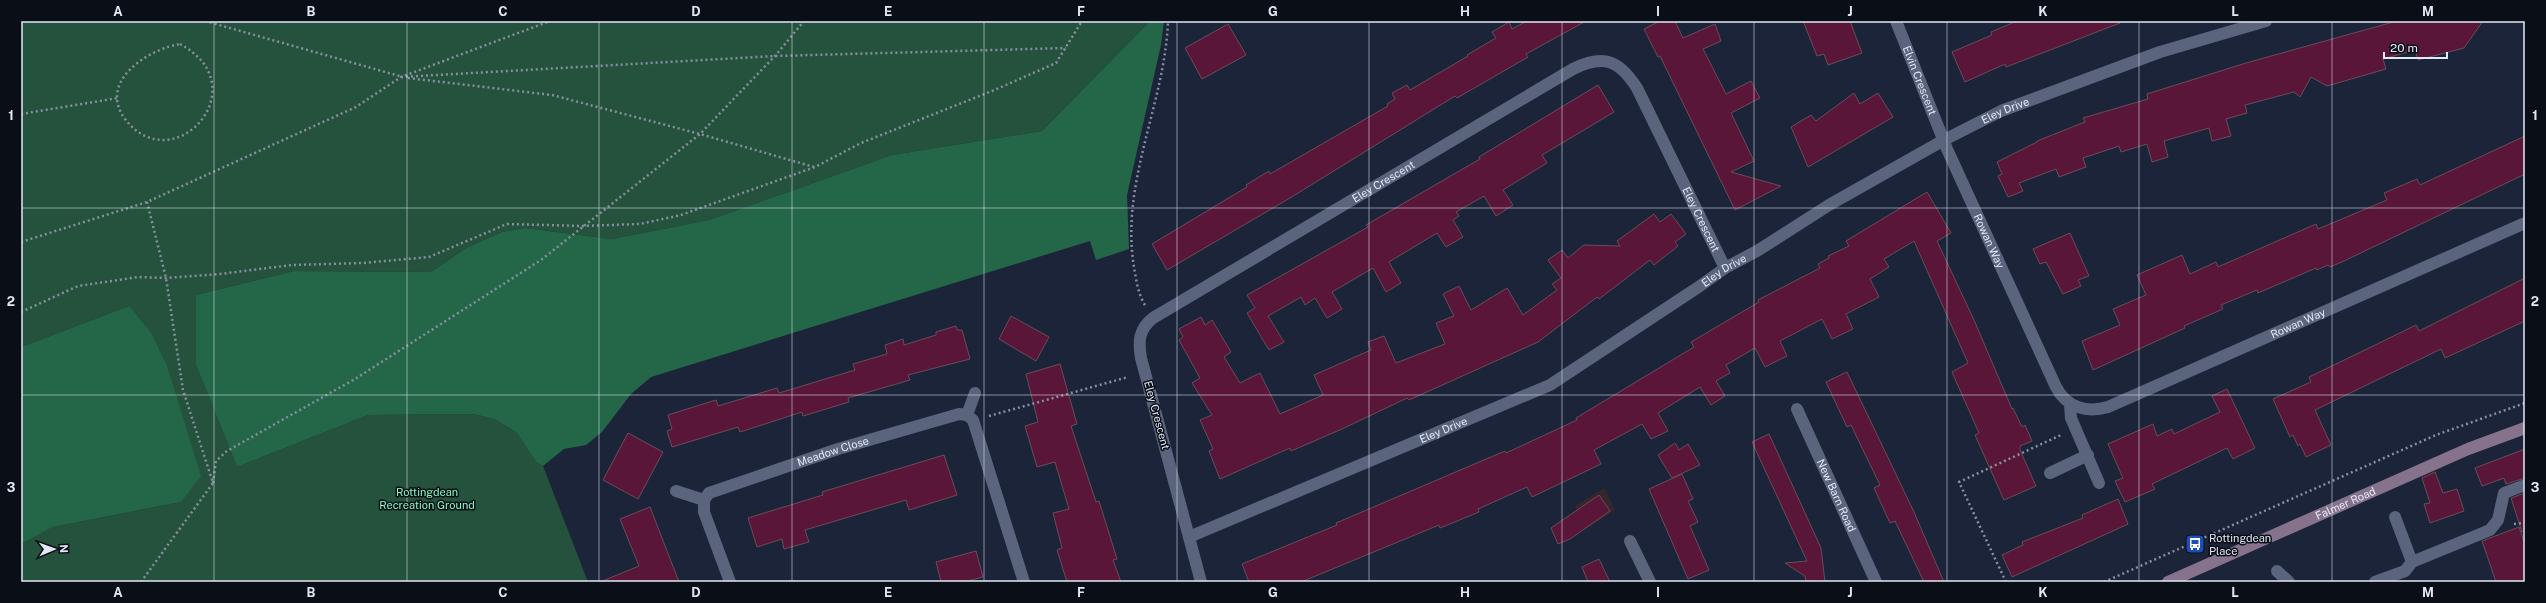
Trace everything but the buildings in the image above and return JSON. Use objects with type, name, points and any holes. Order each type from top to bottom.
[{"type":"main road","name":"Falmer Road","points":[[2168,582],[2468,449],[2525,428]]},
{"type":"street","name":"Elvin Crescent","points":[[1896,21],[1944,140]]},
{"type":"street","name":"Eley Drive","points":[[1189,537],[1543,388],[1564,377],[1725,268],[1944,140],[2002,111],[2059,88],[2160,52],[2266,21]]},
{"type":"street","name":"Eley Crescent","points":[[1201,582],[1145,372],[1139,340],[1144,328],[1153,318],[1573,69],[1601,60],[1622,69],[1637,88],[1725,268]]},
{"type":"street","name":"Rowan Way","points":[[1944,140],[2059,394],[2070,404],[2091,410],[2108,407],[2525,223]]},
{"type":"street","points":[[976,393],[970,418],[1024,582]]},
{"type":"street","points":[[2070,404],[2071,418],[2100,483]]},
{"type":"street","name":"New Barn Road","points":[[1797,409],[1876,582]]},
{"type":"street","name":"Meadow Close","points":[[704,500],[715,490],[831,452],[953,415],[970,418]]},
{"type":"street","points":[[2050,473],[2088,455]]},
{"type":"street","points":[[2375,582],[2405,571],[2412,562],[2490,530],[2498,520],[2504,493],[2525,485]]},
{"type":"street","points":[[676,491],[704,500],[704,512],[730,582]]},
{"type":"street","points":[[2395,518],[2412,562]]},
{"type":"street","points":[[1630,541],[1650,582]]},
{"type":"street","points":[[2277,570],[2289,582]]},
{"type":"path","points":[[205,21],[401,77],[552,95],[700,134],[815,167]]},
{"type":"path","points":[[21,242],[147,202],[356,106],[401,77],[550,21]]},
{"type":"path","points":[[141,582],[213,484],[216,462],[227,451],[361,374],[541,260],[700,134],[775,56],[804,21]]},
{"type":"path","points":[[21,312],[78,286],[138,277],[166,278],[220,274],[292,265],[363,263],[430,257],[507,224],[582,226],[640,224],[681,215],[815,167],[861,143],[992,91],[1056,63],[1082,21]]},
{"type":"path","points":[[1153,318],[1142,300],[1135,276],[1131,252],[1132,214],[1134,186],[1162,70],[1168,21]]},
{"type":"path","points":[[180,44],[199,56],[206,65],[212,86],[209,109],[197,127],[188,134],[167,139],[146,136],[130,125],[123,116],[118,98],[124,76],[139,60],[148,54],[180,44]]},
{"type":"path","points":[[401,77],[775,56],[1066,48]]},
{"type":"path","points":[[21,114],[118,98]]},
{"type":"path","points":[[147,202],[166,278],[183,390],[213,484]]},
{"type":"path","points":[[970,418],[1145,372]]},
{"type":"path","points":[[2104,582],[2436,435],[2525,403]]},
{"type":"path","points":[[2006,582],[1959,482],[2076,428]]},
{"type":"shaded area","points":[[1604,488],[1615,510],[1585,530],[1575,506]]},
{"type":"green space","name":"Rottingdean Recreation Ground","points":[[21,21],[1150,21],[1042,131],[892,155],[709,220],[612,239],[525,228],[502,232],[466,248],[431,272],[294,271],[196,295],[196,365],[237,467],[368,415],[474,414],[494,419],[516,432],[536,462],[543,466],[588,582],[21,582],[21,544],[53,527],[181,502],[129,306],[21,347]]},
{"type":"green space","points":[[1150,21],[1164,21],[1161,45],[1127,195],[1129,249],[1096,260],[1090,241],[651,377],[631,394],[602,432],[586,445],[564,449],[543,466],[536,462],[516,432],[494,419],[474,414],[368,415],[237,467],[196,365],[196,295],[294,271],[431,272],[466,248],[502,232],[525,228],[612,239],[709,220],[892,155],[1042,131]]},
{"type":"green space","points":[[129,306],[151,333],[167,366],[201,476],[181,502],[53,527],[21,544],[21,347]]},
{"type":"place","name":"Rottingdean Place","points":[[2195,544]]}]
